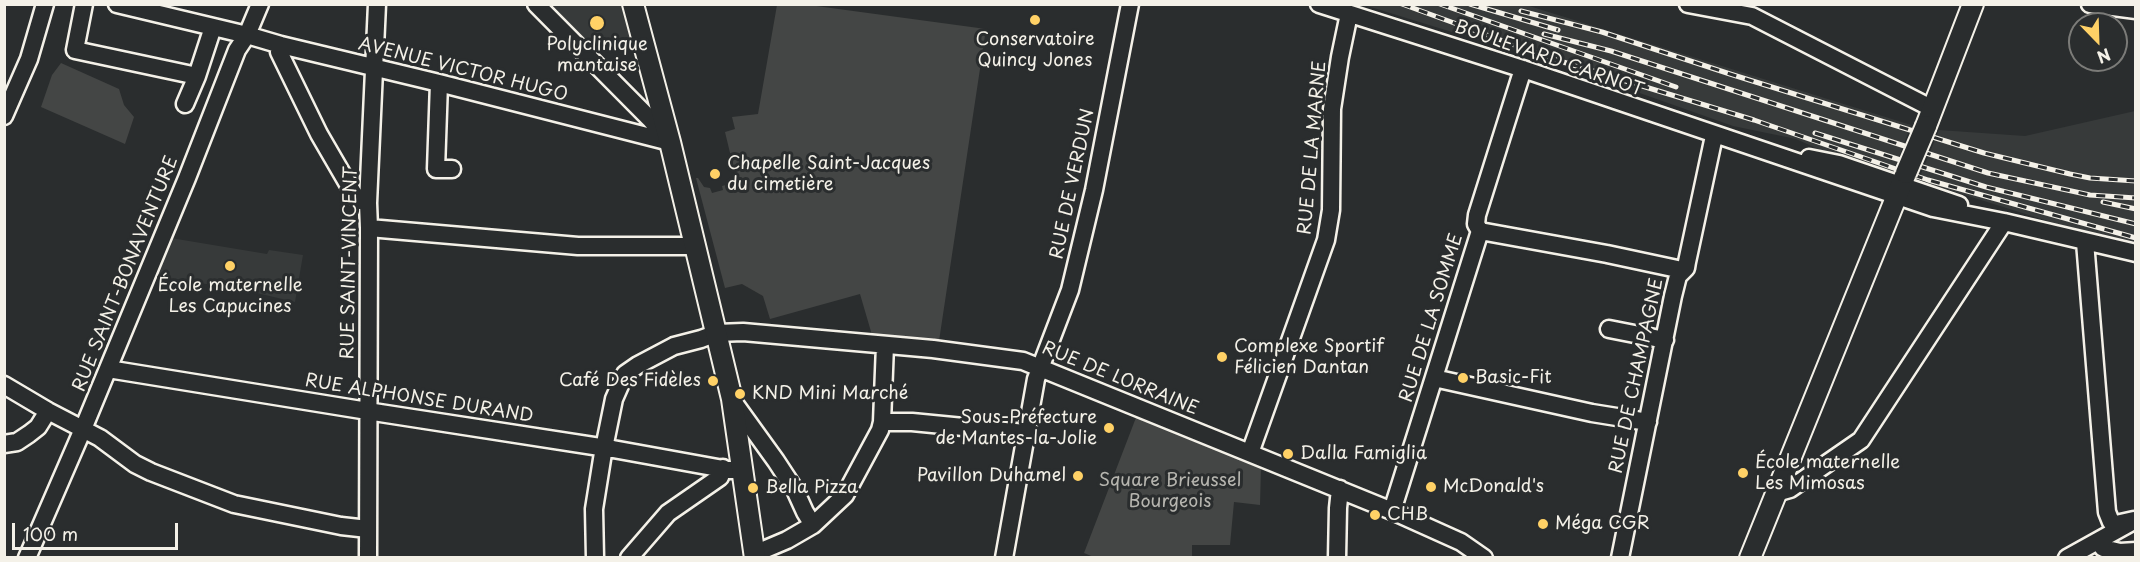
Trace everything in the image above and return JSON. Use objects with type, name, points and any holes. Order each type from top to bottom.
[{"type":"main road","points":[[633,4],[670,142],[732,399],[732,469],[754,556]]},
{"type":"main road","points":[[1750,558],[1929,118],[1972,4]]},
{"type":"street","points":[[4,116],[29,59],[45,4]]},
{"type":"street","points":[[84,4],[75,50],[197,76]]},
{"type":"street","name":"AVENUE VICTOR HUGO","points":[[117,4],[670,142]]},
{"type":"street","name":"RUE SAINT-BONAVENTURE","points":[[27,558],[108,369],[237,51],[247,35],[260,4]]},
{"type":"street","name":"RUE SAINT-VINCENT","points":[[368,558],[368,203],[377,4]]},
{"type":"street","points":[[537,4],[670,142]]},
{"type":"street","name":"RUE DE VERDUN","points":[[1004,558],[1036,379],[1070,290],[1094,189],[1130,4]]},
{"type":"street","name":"BOULEVARD CARNOT","points":[[1319,4],[1523,69],[1766,153],[1901,185],[1933,208],[2136,253]]},
{"type":"street","points":[[1688,4],[1753,10],[1929,118]]},
{"type":"street","points":[[2090,4],[2136,12]]},
{"type":"street","name":"RUE DE LA MARNE","points":[[1250,453],[1326,240],[1331,210],[1332,109],[1349,14]]},
{"type":"street","points":[[185,104],[213,27]]},
{"type":"street","points":[[281,45],[279,52],[319,134],[355,196],[368,203]]},
{"type":"street","name":"RUE DE LA SOMME","points":[[1392,511],[1480,231],[1476,224],[1480,204],[1523,69]]},
{"type":"street","points":[[439,83],[436,169],[452,169]]},
{"type":"street","points":[[633,132],[640,124],[642,111]]},
{"type":"street","name":"RUE DE CHAMPAGNE","points":[[1620,558],[1673,296],[1678,276],[1686,268],[1714,136]]},
{"type":"street","points":[[1776,493],[1790,489],[1861,440],[2004,222]]},
{"type":"street","points":[[369,228],[578,246],[695,246]]},
{"type":"street","points":[[1480,231],[1682,270]]},
{"type":"street","points":[[2085,242],[2108,512],[2110,522],[2116,524],[2135,519]]},
{"type":"street","points":[[1609,329],[1665,340]]},
{"type":"street","name":"RUE DE LORRAINE","points":[[595,558],[594,510],[604,448],[614,399],[625,374],[674,346],[717,333],[743,332],[1023,361],[1392,511],[1461,542],[1484,558]]},
{"type":"street","points":[[754,556],[813,525],[845,495],[880,430],[885,345]]},
{"type":"street","name":"RUE ALPHONSE DURAND","points":[[108,369],[732,469]]},
{"type":"street","points":[[1434,378],[1592,413],[1648,422]]},
{"type":"street","points":[[4,385],[100,438],[135,464],[151,472],[234,504],[342,526],[368,529]]},
{"type":"street","points":[[732,399],[795,490],[813,525]]},
{"type":"street","points":[[4,444],[17,442],[29,434],[38,427],[48,411]]},
{"type":"street","points":[[882,422],[912,422],[1025,433]]},
{"type":"street","points":[[629,558],[668,513],[732,469]]},
{"type":"street","points":[[1337,558],[1340,489]]},
{"type":"street","points":[[2067,558],[2099,549],[2135,519]]},
{"type":"street","points":[[2099,549],[2120,552],[2136,551]]},
{"type":"shaded area","name":"Polyclinique mantaise","points":[[545,5],[626,5],[635,42],[593,53]]},
{"type":"shaded area","points":[[1364,5],[1526,5],[1911,125],[1893,173],[1827,153],[1796,139],[1733,126],[1566,67]]},
{"type":"shaded area","points":[[2135,111],[2135,246],[2105,239],[1930,184],[1921,174],[1939,130],[2025,136]]},
{"type":"shaded area","name":"École maternelle Les Capucines","points":[[171,238],[267,254],[269,250],[303,255],[295,302],[244,290],[155,276]]},
{"type":"green space","points":[[777,5],[809,5],[986,29],[939,341],[872,335],[860,294],[770,319],[763,296],[742,284],[725,288],[696,178],[704,187],[710,188],[712,193],[723,190],[722,186],[737,182],[725,132],[735,129],[732,117],[758,114]]},
{"type":"green space","points":[[61,63],[119,89],[124,105],[134,117],[125,144],[41,107],[52,75]]},
{"type":"green space","name":"Square Brieussel Bourgeois","points":[[1137,415],[1261,466],[1260,505],[1234,502],[1230,545],[1192,545],[1192,557],[1096,558],[1084,553]]},
{"type":"railway","points":[[1402,4],[1550,58],[1754,120],[1928,180],[2136,238]]},
{"type":"railway","points":[[1440,4],[1676,87]]},
{"type":"railway","points":[[1470,4],[1558,30]]},
{"type":"railway","points":[[1521,11],[1602,32],[1984,153],[2090,178],[2136,181]]},
{"type":"railway","points":[[1544,34],[1611,51],[1988,173],[2090,195],[2136,198]]},
{"type":"railway","points":[[1815,133],[1986,187],[2136,224]]},
{"type":"railway","points":[[2103,202],[2136,209]]},
{"type":"place","name":"Conservatoire Quincy Jones","points":[[1035,20]]},
{"type":"place","name":"Polyclinique mantaise","points":[[597,23]]},
{"type":"place","name":"Chapelle Saint-Jacques du cimetière","points":[[715,174]]},
{"type":"place","name":"École maternelle Les Capucines","points":[[230,266]]},
{"type":"place","name":"Complexe Sportif Félicien Dantan","points":[[1222,357]]},
{"type":"place","name":"Basic-Fit","points":[[1463,378]]},
{"type":"place","name":"Café Des Fidèles","points":[[713,381]]},
{"type":"place","name":"KND Mini Marché","points":[[740,394]]},
{"type":"place","name":"Sous-Préfecture de Mantes-la-Jolie","points":[[1109,428]]},
{"type":"place","name":"Dalla Famiglia","points":[[1288,454]]},
{"type":"place","name":"École maternelle Les Mimosas","points":[[1743,473]]},
{"type":"place","name":"Pavillon Duhamel","points":[[1078,476]]},
{"type":"place","name":"McDonald's","points":[[1431,487]]},
{"type":"place","name":"Bella Pizza","points":[[753,488]]},
{"type":"place","name":"CHB","points":[[1375,515]]},
{"type":"place","name":"Méga CGR","points":[[1543,524]]}]
